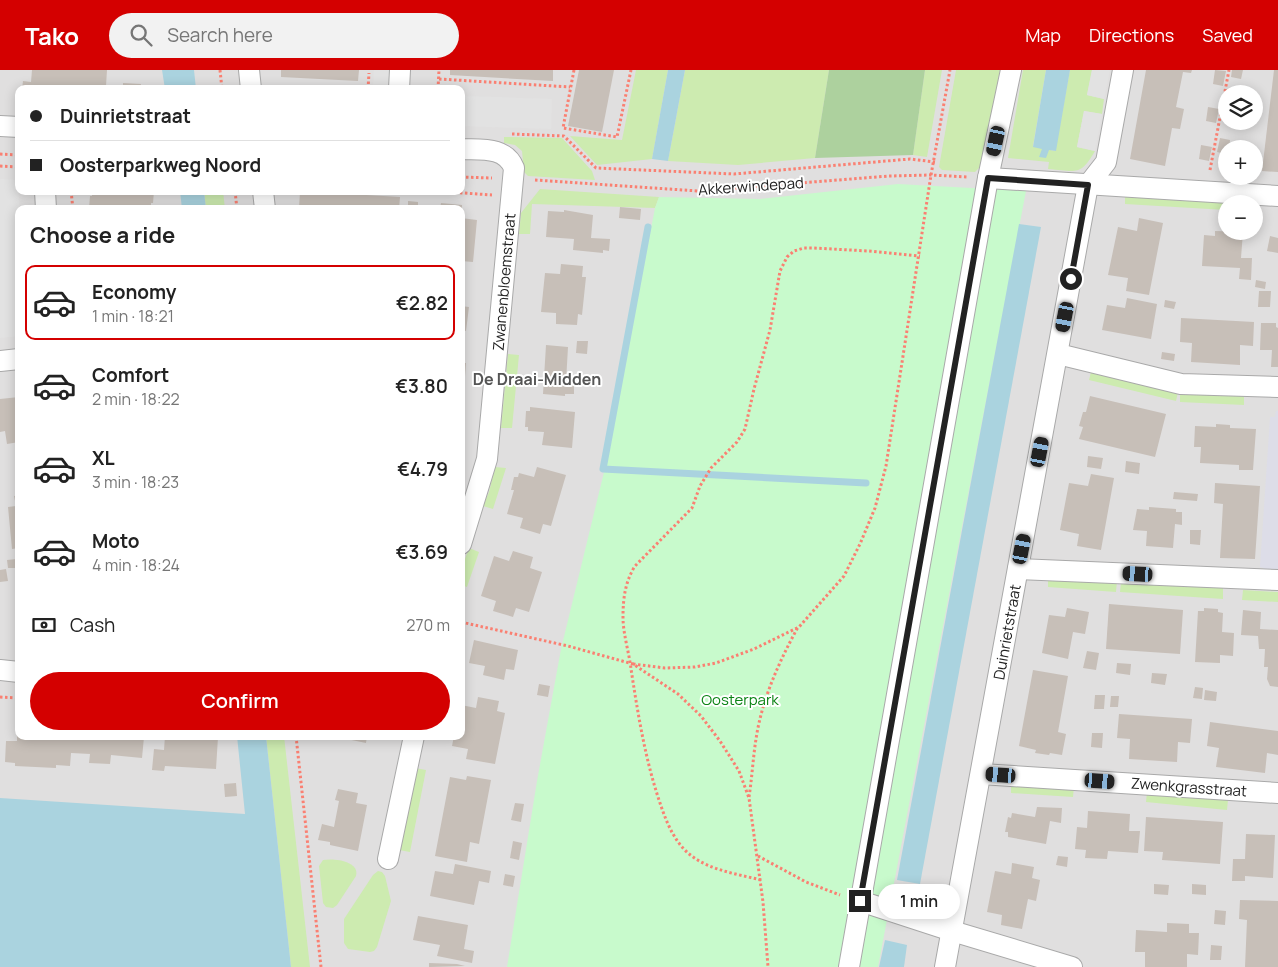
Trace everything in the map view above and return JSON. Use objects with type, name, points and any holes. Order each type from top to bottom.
[{"type":"street","points":[[249,70],[251,85]]},
{"type":"street","points":[[399,85],[400,70]]},
{"type":"street","points":[[849,967],[988,178],[1011,70]]},
{"type":"street","points":[[1088,185],[1106,162],[1123,70]]},
{"type":"street","points":[[0,126],[15,128]]},
{"type":"street","points":[[465,149],[500,152],[506,155],[514,168],[513,187]]},
{"type":"street","points":[[988,178],[1278,196]]},
{"type":"street","name":"Duinrietstraat","points":[[945,967],[1088,185]]},
{"type":"street","name":"Zwanenbloemstraat","points":[[465,531],[487,460],[513,187]]},
{"type":"street","points":[[1058,354],[1181,384],[1278,387]]},
{"type":"street","points":[[0,361],[15,359]]},
{"type":"street","points":[[1018,569],[1278,580]]},
{"type":"street","points":[[0,670],[15,672]]},
{"type":"street","points":[[388,859],[413,740]]},
{"type":"street","name":"Zwenkgrasstraat","points":[[981,774],[1278,793]]},
{"type":"street","points":[[860,901],[1072,967]]},
{"type":"path","points":[[220,70],[222,85]]},
{"type":"path","points":[[438,85],[439,70]]},
{"type":"path","points":[[574,70],[563,128],[618,137],[631,70]]},
{"type":"path","points":[[749,798],[756,738],[766,698],[781,658],[798,627],[844,576],[876,508],[886,466],[950,70]]},
{"type":"path","points":[[1206,192],[1229,70]]},
{"type":"path","points":[[368,85],[369,73]]},
{"type":"path","points":[[438,78],[570,87]]},
{"type":"path","points":[[564,136],[566,129]]},
{"type":"path","points":[[510,134],[564,136],[596,168],[734,174],[910,159],[935,162]]},
{"type":"path","points":[[0,154],[15,155]]},
{"type":"path","points":[[0,166],[15,167]]},
{"type":"path","name":"Akkerwindepad","points":[[465,177],[513,187],[698,191],[889,176],[932,175],[988,178]]},
{"type":"path","points":[[465,189],[513,187]]},
{"type":"path","points":[[761,880],[703,864],[682,847],[667,824],[652,780],[640,726],[632,664],[623,618],[625,587],[628,576],[635,566],[692,508],[702,483],[711,468],[737,442],[747,423],[754,388],[770,330],[780,271],[787,257],[794,251],[804,248],[920,256]]},
{"type":"path","points":[[465,623],[568,646],[632,664],[665,668],[695,667],[716,663],[754,649],[798,627]]},
{"type":"path","points":[[632,664],[678,694],[701,716],[739,771],[749,798],[758,856],[768,967]]},
{"type":"path","points":[[0,696],[15,698]]},
{"type":"path","points":[[296,740],[321,967]]},
{"type":"path","points":[[758,856],[806,882],[860,901]]},
{"type":"shaded area","points":[[0,70],[1278,70],[1278,967],[0,967]]},
{"type":"shaded area","points":[[374,70],[393,70],[393,85],[373,85]]},
{"type":"shaded area","points":[[1092,70],[1110,70],[1104,99],[1087,95]]},
{"type":"shaded area","points":[[465,96],[552,99],[551,129],[465,126]]},
{"type":"shaded area","points":[[1084,111],[1102,114],[1095,151],[1077,147]]},
{"type":"shaded area","points":[[0,179],[15,180],[15,195],[19,195],[20,205],[15,205],[15,336],[0,338]]},
{"type":"shaded area","points":[[1276,411],[1278,411],[1278,576],[1264,575],[1264,568],[1260,567],[1270,417],[1275,417]]},
{"type":"green space","points":[[636,70],[668,70],[652,159],[597,165],[570,136],[622,140]]},
{"type":"green space","points":[[685,70],[829,70],[815,158],[738,165],[668,161]]},
{"type":"green space","points":[[829,70],[925,70],[913,155],[815,158]]},
{"type":"green space","points":[[925,70],[942,70],[927,157],[913,155]]},
{"type":"green space","points":[[956,70],[1000,70],[982,165],[975,172],[942,170],[939,167]]},
{"type":"green space","points":[[1023,70],[1046,70],[1033,146],[1055,151],[1070,70],[1092,70],[1087,95],[1104,99],[1102,114],[1084,111],[1077,147],[1095,151],[1081,169],[1071,171],[1048,169],[1049,162],[1008,158]]},
{"type":"green space","points":[[504,137],[562,138],[592,171],[595,180],[528,176],[524,172],[522,151],[515,145],[504,143]]},
{"type":"green space","name":"Oosterpark","points":[[898,184],[1026,191],[878,967],[507,967],[537,781],[561,649],[604,472],[655,208],[659,197],[760,199]]},
{"type":"green space","points":[[540,189],[659,197],[655,208],[532,204],[530,234],[519,234],[521,213]]},
{"type":"green space","points":[[204,195],[223,195],[225,205],[206,205]]},
{"type":"green space","points":[[1125,195],[1218,202],[1218,210],[1125,204]]},
{"type":"green space","points":[[508,354],[519,355],[512,428],[501,428]]},
{"type":"green space","points":[[1091,372],[1178,392],[1176,401],[1089,380]]},
{"type":"green space","points":[[1180,392],[1244,396],[1244,405],[1180,402]]},
{"type":"green space","points":[[495,467],[506,468],[493,509],[483,506],[489,492]]},
{"type":"green space","points":[[469,548],[479,552],[467,587],[465,586],[465,559]]},
{"type":"green space","points":[[1048,577],[1117,581],[1116,592],[1048,587]]},
{"type":"green space","points":[[1121,582],[1223,588],[1223,599],[1120,592]]},
{"type":"green space","points":[[1243,590],[1278,592],[1278,602],[1242,600]]},
{"type":"green space","points":[[266,740],[284,740],[310,967],[291,967]]},
{"type":"green space","points":[[415,768],[426,770],[410,852],[399,850]]},
{"type":"green space","points":[[1011,783],[1074,787],[1073,797],[1011,793]]},
{"type":"green space","points":[[1147,792],[1228,800],[1227,810],[1146,802]]},
{"type":"green space","points":[[323,860],[345,862],[354,867],[356,871],[356,876],[333,908],[326,907],[323,903],[319,866]]},
{"type":"green space","points":[[378,871],[382,872],[385,876],[391,901],[377,947],[374,951],[370,952],[348,949],[344,943],[344,919],[373,875]]},
{"type":"water","points":[[162,70],[194,70],[196,85],[164,85]]},
{"type":"water","points":[[668,70],[685,70],[668,161],[652,159]]},
{"type":"water","points":[[1046,70],[1070,70],[1056,151],[1049,150],[1046,158],[1039,157],[1042,149],[1033,147]]},
{"type":"water","points":[[180,195],[204,195],[206,205],[182,205]]},
{"type":"water","points":[[1019,224],[1041,227],[920,884],[897,880]]},
{"type":"water","points":[[237,740],[266,740],[291,967],[0,967],[0,798],[245,814]]},
{"type":"water","points":[[885,940],[907,945],[904,967],[879,967]]},
{"type":"building","points":[[32,70],[107,70],[106,85],[22,85],[23,81],[31,82]]},
{"type":"building","points":[[281,70],[359,70],[358,81],[281,77]]},
{"type":"building","points":[[450,70],[553,70],[553,81],[450,75]]},
{"type":"building","points":[[579,70],[614,70],[602,132],[568,126]]},
{"type":"building","points":[[1146,70],[1192,70],[1191,73],[1183,72],[1176,107],[1184,109],[1180,129],[1172,128],[1165,166],[1130,159]]},
{"type":"building","points":[[1215,70],[1226,71],[1223,85],[1213,84]]},
{"type":"building","points":[[1232,70],[1243,70],[1241,79],[1231,77]]},
{"type":"building","points":[[1274,70],[1278,70],[1278,172],[1263,171]]},
{"type":"building","points":[[123,83],[141,84],[141,85],[123,85]]},
{"type":"building","points":[[1208,107],[1218,109],[1216,123],[1206,121]]},
{"type":"building","points":[[1201,145],[1212,147],[1209,161],[1199,159]]},
{"type":"building","points":[[154,195],[151,205],[89,205],[90,196]]},
{"type":"building","points":[[300,195],[400,197],[399,205],[299,205]]},
{"type":"building","points":[[408,201],[418,202],[418,205],[408,205]]},
{"type":"building","points":[[441,203],[462,205],[441,205]]},
{"type":"building","points":[[620,207],[641,209],[640,220],[619,218]]},
{"type":"building","points":[[564,210],[593,215],[591,238],[610,239],[609,251],[603,250],[603,253],[573,250],[574,239],[546,237],[548,211],[564,212]]},
{"type":"building","points":[[465,218],[477,220],[473,262],[465,261]]},
{"type":"building","points":[[1139,218],[1163,223],[1149,295],[1126,291],[1128,278],[1108,275],[1118,227],[1137,231]]},
{"type":"building","points":[[1215,231],[1218,231],[1218,240],[1242,240],[1241,258],[1252,258],[1251,280],[1239,279],[1240,268],[1202,266],[1204,235],[1215,236]]},
{"type":"building","points":[[1270,236],[1278,238],[1278,253],[1267,251]]},
{"type":"building","points":[[561,264],[583,266],[582,277],[586,277],[582,315],[578,314],[577,325],[556,324],[556,313],[541,312],[545,273],[560,274]]},
{"type":"building","points":[[1256,280],[1266,282],[1265,289],[1255,287]]},
{"type":"building","points":[[1259,291],[1271,291],[1270,307],[1258,307]]},
{"type":"building","points":[[1127,298],[1157,304],[1151,339],[1102,330],[1107,305],[1125,308]]},
{"type":"building","points":[[1165,300],[1176,302],[1174,309],[1164,307]]},
{"type":"building","points":[[465,306],[469,307],[465,331]]},
{"type":"building","points":[[1181,318],[1254,322],[1253,346],[1240,345],[1240,365],[1191,362],[1192,343],[1180,342]]},
{"type":"building","points":[[1261,323],[1276,323],[1278,328],[1278,367],[1271,367],[1272,350],[1260,350]]},
{"type":"building","points":[[577,341],[588,341],[587,354],[576,353]]},
{"type":"building","points":[[546,345],[568,347],[566,382],[574,383],[574,394],[565,394],[565,396],[543,394]]},
{"type":"building","points":[[1162,352],[1175,354],[1174,361],[1161,359]]},
{"type":"building","points":[[1090,396],[1166,414],[1155,457],[1079,439],[1083,427],[1079,426],[1083,412],[1086,412]]},
{"type":"building","points":[[15,397],[15,443],[7,444],[5,431],[0,432],[0,399]]},
{"type":"building","points":[[530,407],[575,412],[572,448],[542,445],[544,432],[528,431],[528,427],[525,427],[526,411],[530,411]]},
{"type":"building","points":[[1216,424],[1230,425],[1230,428],[1256,429],[1253,470],[1239,470],[1239,465],[1200,463],[1201,447],[1194,447],[1195,426],[1216,427]]},
{"type":"building","points":[[1088,456],[1103,458],[1101,469],[1087,467]]},
{"type":"building","points":[[1126,461],[1140,463],[1139,474],[1125,472]]},
{"type":"building","points":[[537,467],[566,475],[551,526],[543,524],[540,534],[520,528],[523,518],[507,514],[514,490],[511,490],[514,477],[518,477],[519,473],[534,477]]},
{"type":"building","points":[[1091,474],[1114,478],[1101,550],[1077,546],[1079,534],[1060,530],[1069,483],[1088,486]]},
{"type":"building","points":[[1215,483],[1260,486],[1255,559],[1220,558],[1223,504],[1214,503]]},
{"type":"building","points":[[1174,492],[1198,494],[1197,501],[1173,499]]},
{"type":"building","points":[[15,506],[15,549],[12,549],[8,507]]},
{"type":"building","points":[[1149,507],[1176,509],[1176,512],[1182,512],[1182,525],[1175,524],[1173,548],[1146,546],[1147,531],[1133,530],[1137,509],[1149,510]]},
{"type":"building","points":[[1190,530],[1201,530],[1200,545],[1190,544]]},
{"type":"building","points":[[513,551],[533,557],[530,568],[542,572],[529,612],[516,608],[513,617],[493,611],[496,601],[481,596],[494,556],[509,561]]},
{"type":"building","points":[[15,559],[15,568],[8,568],[7,560]]},
{"type":"building","points":[[6,569],[8,581],[0,582],[0,570]]},
{"type":"building","points":[[1109,604],[1183,610],[1180,654],[1106,649]]},
{"type":"building","points":[[1067,608],[1089,612],[1085,634],[1073,632],[1068,659],[1042,653],[1049,615],[1065,617]]},
{"type":"building","points":[[1204,608],[1218,609],[1218,612],[1223,613],[1222,632],[1234,633],[1233,656],[1220,655],[1220,663],[1195,662],[1198,611],[1204,611]]},
{"type":"building","points":[[1243,610],[1261,612],[1260,629],[1278,630],[1278,687],[1270,686],[1267,679],[1268,667],[1264,667],[1265,649],[1259,649],[1258,636],[1241,635]]},
{"type":"building","points":[[474,640],[518,650],[514,670],[506,669],[504,680],[483,675],[485,666],[469,663]]},
{"type":"building","points":[[1087,651],[1099,653],[1096,670],[1083,668]]},
{"type":"building","points":[[1117,663],[1131,664],[1130,675],[1116,673]]},
{"type":"building","points":[[1033,670],[1068,676],[1058,732],[1066,734],[1062,755],[1035,753],[1036,750],[1019,746]]},
{"type":"building","points":[[1152,673],[1167,674],[1165,685],[1151,683]]},
{"type":"building","points":[[539,684],[550,686],[548,697],[537,695]]},
{"type":"building","points":[[1195,687],[1203,688],[1202,699],[1193,698]]},
{"type":"building","points":[[1205,690],[1217,692],[1216,701],[1204,700]]},
{"type":"building","points":[[1095,695],[1105,695],[1104,709],[1094,709]]},
{"type":"building","points":[[1111,696],[1119,696],[1118,707],[1110,707]]},
{"type":"building","points":[[478,697],[499,701],[497,711],[505,713],[495,764],[466,759],[468,749],[452,746],[453,740],[465,740],[465,706],[476,708]]},
{"type":"building","points":[[1119,714],[1192,719],[1190,743],[1178,742],[1177,762],[1129,759],[1130,739],[1117,738]]},
{"type":"building","points":[[1210,722],[1278,731],[1278,755],[1267,753],[1265,773],[1216,767],[1219,748],[1207,746]]},
{"type":"building","points":[[1092,733],[1103,733],[1102,748],[1091,747]]},
{"type":"building","points":[[144,740],[142,758],[111,755],[110,764],[89,763],[90,754],[71,753],[70,766],[56,765],[56,768],[15,766],[15,763],[5,762],[6,741]]},
{"type":"building","points":[[165,740],[218,740],[216,769],[165,766],[164,771],[152,770],[154,749],[164,750]]},
{"type":"building","points":[[351,740],[366,740],[366,743]]},
{"type":"building","points":[[467,776],[491,780],[479,844],[470,842],[467,862],[435,856],[450,777],[466,780]]},
{"type":"building","points":[[236,783],[237,796],[225,797],[224,784]]},
{"type":"building","points":[[338,789],[358,793],[356,803],[367,805],[358,851],[330,845],[330,842],[318,840],[322,824],[334,827],[339,801],[335,800]]},
{"type":"building","points":[[515,803],[524,804],[521,822],[511,820]]},
{"type":"building","points":[[1037,807],[1062,808],[1061,823],[1050,821],[1046,844],[1008,837],[1008,832],[1005,832],[1008,817],[1011,818],[1012,813],[1035,817]]},
{"type":"building","points":[[1088,811],[1130,814],[1129,831],[1140,831],[1138,853],[1108,851],[1107,859],[1085,858],[1086,850],[1075,849],[1077,827],[1087,828]]},
{"type":"building","points":[[1146,817],[1223,822],[1220,864],[1162,860],[1163,852],[1144,851]]},
{"type":"building","points":[[1246,834],[1275,835],[1273,878],[1245,876],[1245,881],[1232,881],[1233,859],[1245,859]]},
{"type":"building","points":[[513,841],[522,843],[519,860],[510,858]]},
{"type":"building","points":[[1058,856],[1068,857],[1067,867],[1056,865]]},
{"type":"building","points":[[1012,863],[1034,867],[1032,878],[1040,880],[1036,901],[1028,899],[1022,929],[1001,925],[1002,915],[987,912],[995,871],[1011,874]]},
{"type":"building","points":[[455,864],[491,871],[489,883],[479,881],[474,905],[430,896],[435,871],[453,874]]},
{"type":"building","points":[[505,874],[515,876],[513,887],[503,885]]},
{"type":"building","points":[[1154,884],[1169,885],[1168,895],[1154,894]]},
{"type":"building","points":[[1192,884],[1206,885],[1206,895],[1192,894]]},
{"type":"building","points":[[1240,900],[1278,901],[1278,967],[1245,967],[1247,920],[1239,919]]},
{"type":"building","points":[[1215,910],[1226,911],[1225,925],[1214,924]]},
{"type":"building","points":[[418,916],[468,925],[464,949],[474,951],[472,963],[437,956],[440,945],[413,940]]},
{"type":"building","points":[[1167,923],[1189,924],[1189,933],[1199,933],[1198,955],[1187,954],[1187,967],[1145,967],[1145,952],[1135,952],[1136,930],[1167,932]]},
{"type":"building","points":[[1211,945],[1222,946],[1221,960],[1210,960]]},
{"type":"building","points":[[429,963],[457,964],[465,966],[429,967]]},
{"type":"waterway","points":[[648,227],[603,469],[866,483]]},
{"type":"district","name":"De Draai-Midden","points":[[537,379]]},
{"type":"route","points":[[860,901],[988,178],[1088,185],[1071,279]]}]
